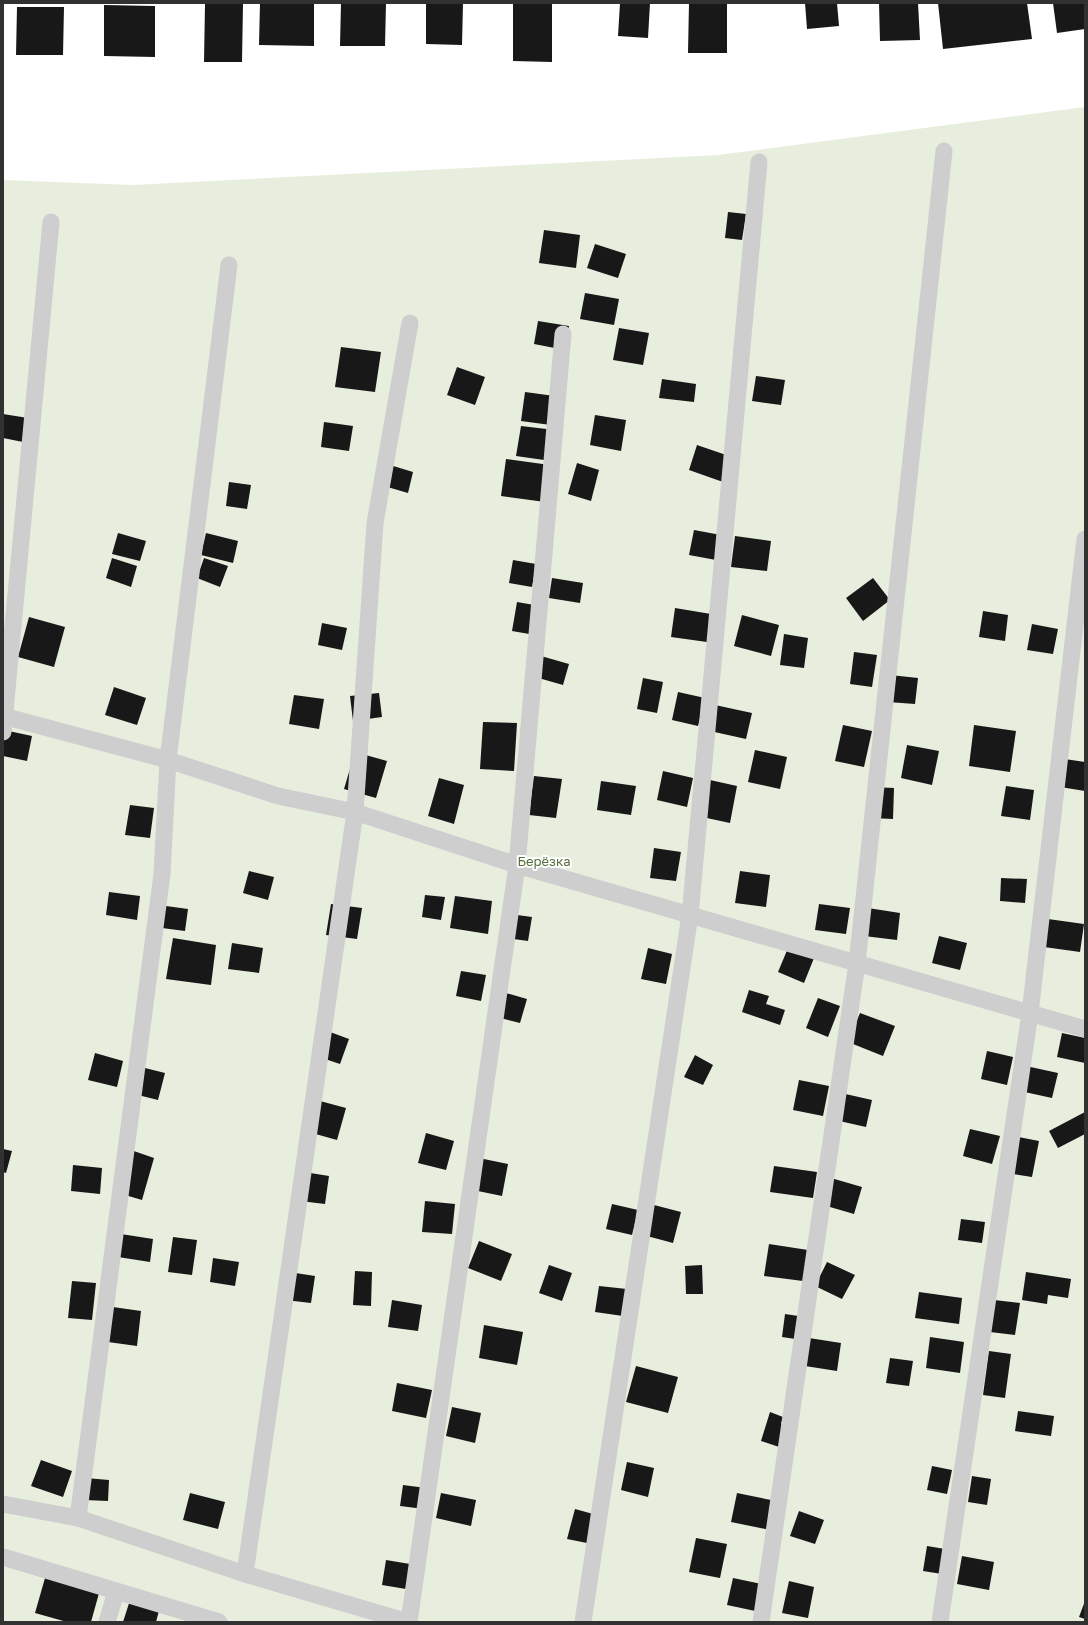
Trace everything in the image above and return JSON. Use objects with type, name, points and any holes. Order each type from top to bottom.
[{"type":"lane","points":[[761,1622],[857,963],[944,151]]},
{"type":"lane","points":[[583,1622],[690,915],[759,162]]},
{"type":"lane","points":[[51,222],[4,722],[168,760],[278,796],[355,812],[516,865],[1085,1029]]},
{"type":"lane","points":[[78,1518],[162,874],[168,760],[229,265]]},
{"type":"lane","points":[[244,1574],[355,812],[375,523],[410,322]]},
{"type":"lane","points":[[3,1504],[78,1518],[244,1574],[409,1622],[516,865],[563,334]]},
{"type":"lane","points":[[940,1622],[1030,1014],[1085,539]]},
{"type":"lane","points":[[3,1557],[219,1622]]},
{"type":"lane","points":[[107,1622],[116,1592]]},
{"type":"green space","name":"Берёзка","points":[[1085,107],[1085,1622],[3,1622],[3,180],[133,185],[718,155]]},
{"type":"building","points":[[260,3],[314,3],[314,46],[259,45]]},
{"type":"building","points":[[341,3],[386,3],[385,46],[340,46]]},
{"type":"building","points":[[426,3],[463,3],[462,45],[426,44]]},
{"type":"building","points":[[513,3],[552,3],[552,62],[513,61]]},
{"type":"building","points":[[620,3],[650,3],[648,38],[618,36]]},
{"type":"building","points":[[689,3],[727,3],[727,53],[688,53]]},
{"type":"building","points":[[805,3],[837,3],[839,26],[807,29]]},
{"type":"building","points":[[879,3],[918,3],[920,40],[880,41]]},
{"type":"building","points":[[938,3],[1027,3],[1032,39],[943,49]]},
{"type":"building","points":[[1053,3],[1085,3],[1085,29],[1057,33]]},
{"type":"building","points":[[205,4],[243,4],[242,62],[204,62]]},
{"type":"building","points":[[104,5],[155,6],[155,57],[104,56]]},
{"type":"building","points":[[17,7],[64,7],[63,55],[16,55]]},
{"type":"building","points":[[728,212],[746,214],[742,240],[725,238]]},
{"type":"building","points":[[544,230],[580,235],[576,268],[539,263]]},
{"type":"building","points":[[595,244],[626,254],[618,278],[587,268]]},
{"type":"building","points":[[585,293],[619,299],[614,325],[580,319]]},
{"type":"building","points":[[538,321],[569,326],[565,350],[534,344]]},
{"type":"building","points":[[619,328],[649,333],[643,365],[613,360]]},
{"type":"building","points":[[341,347],[381,352],[375,392],[335,387]]},
{"type":"building","points":[[457,367],[485,377],[475,405],[447,395]]},
{"type":"building","points":[[756,376],[785,380],[781,405],[752,401]]},
{"type":"building","points":[[662,379],[696,384],[694,402],[659,398]]},
{"type":"building","points":[[525,392],[562,397],[558,426],[521,421]]},
{"type":"building","points":[[3,414],[28,418],[23,442],[3,438]]},
{"type":"building","points":[[595,415],[626,420],[621,451],[590,445]]},
{"type":"building","points":[[324,422],[353,426],[349,451],[321,447]]},
{"type":"building","points":[[521,426],[555,430],[551,461],[516,456]]},
{"type":"building","points":[[697,445],[732,457],[723,482],[689,470]]},
{"type":"building","points":[[506,459],[550,465],[545,502],[501,496]]},
{"type":"building","points":[[577,463],[599,470],[591,501],[568,494]]},
{"type":"building","points":[[390,465],[413,472],[408,493],[384,486]]},
{"type":"building","points":[[229,482],[251,485],[247,509],[226,506]]},
{"type":"building","points":[[694,530],[721,535],[716,560],[689,555]]},
{"type":"building","points":[[118,533],[146,541],[140,561],[112,554]]},
{"type":"building","points":[[206,533],[238,541],[233,563],[201,555]]},
{"type":"building","points":[[735,536],[771,541],[767,571],[731,567]]},
{"type":"building","points":[[112,558],[137,566],[131,587],[106,578]]},
{"type":"building","points":[[204,558],[228,566],[220,587],[197,578]]},
{"type":"building","points":[[513,560],[536,564],[532,587],[509,583]]},
{"type":"building","points":[[552,578],[583,583],[580,603],[549,598]]},
{"type":"building","points":[[873,578],[890,600],[863,621],[846,598]]},
{"type":"building","points":[[517,602],[540,606],[535,635],[512,631]]},
{"type":"building","points":[[675,608],[711,614],[707,642],[671,637]]},
{"type":"building","points":[[983,611],[1008,615],[1005,641],[979,637]]},
{"type":"building","points":[[742,615],[779,625],[771,656],[734,646]]},
{"type":"building","points":[[29,617],[65,627],[54,667],[18,657]]},
{"type":"building","points":[[322,623],[347,628],[342,650],[318,645]]},
{"type":"building","points":[[1032,624],[1058,629],[1053,654],[1027,650]]},
{"type":"building","points":[[784,634],[808,638],[804,668],[780,665]]},
{"type":"building","points":[[854,652],[877,655],[872,687],[850,684]]},
{"type":"building","points":[[541,656],[569,664],[563,685],[535,677]]},
{"type":"building","points":[[890,675],[918,678],[915,704],[888,702]]},
{"type":"building","points":[[643,678],[663,682],[657,713],[637,709]]},
{"type":"building","points":[[114,687],[146,698],[137,725],[105,715]]},
{"type":"building","points":[[678,692],[705,698],[698,726],[672,720]]},
{"type":"building","points":[[379,693],[382,717],[353,721],[350,696]]},
{"type":"building","points":[[294,695],[324,699],[319,729],[289,724]]},
{"type":"building","points":[[715,705],[752,713],[746,739],[710,731]]},
{"type":"building","points":[[483,722],[517,723],[514,771],[480,769]]},
{"type":"building","points":[[843,725],[872,731],[864,767],[835,761]]},
{"type":"building","points":[[974,725],[1016,731],[1010,772],[969,766]]},
{"type":"building","points":[[4,730],[32,736],[27,761],[3,756]]},
{"type":"building","points":[[907,745],[939,751],[932,785],[901,778]]},
{"type":"building","points":[[755,750],[787,757],[780,789],[748,782]]},
{"type":"building","points":[[355,752],[387,761],[376,798],[344,789]]},
{"type":"building","points":[[1058,758],[1085,762],[1085,791],[1054,786]]},
{"type":"building","points":[[663,771],[693,778],[687,807],[657,800]]},
{"type":"building","points":[[534,776],[562,779],[556,818],[529,815]]},
{"type":"building","points":[[439,778],[464,785],[454,824],[428,816]]},
{"type":"building","points":[[710,780],[737,786],[730,823],[702,817]]},
{"type":"building","points":[[601,781],[636,786],[631,815],[597,810]]},
{"type":"building","points":[[1006,786],[1034,790],[1030,820],[1001,816]]},
{"type":"building","points":[[872,787],[894,788],[893,819],[871,818]]},
{"type":"building","points":[[130,805],[154,808],[150,838],[125,835]]},
{"type":"building","points":[[654,848],[681,852],[676,881],[650,878]]},
{"type":"building","points":[[249,871],[274,877],[268,900],[243,893]]},
{"type":"building","points":[[740,871],[770,875],[766,907],[735,903]]},
{"type":"building","points":[[1001,878],[1027,879],[1025,903],[1000,901]]},
{"type":"building","points":[[109,892],[140,896],[137,920],[106,915]]},
{"type":"building","points":[[425,895],[445,897],[441,920],[422,917]]},
{"type":"building","points":[[455,896],[492,901],[488,934],[450,928]]},
{"type":"building","points":[[331,904],[362,908],[357,939],[326,935]]},
{"type":"building","points":[[819,904],[850,908],[846,934],[815,930]]},
{"type":"building","points":[[166,906],[188,909],[185,931],[162,928]]},
{"type":"building","points":[[868,908],[900,913],[897,940],[864,936]]},
{"type":"building","points":[[503,913],[532,917],[528,941],[500,937]]},
{"type":"building","points":[[1048,919],[1084,924],[1080,952],[1044,947]]},
{"type":"building","points":[[939,936],[967,943],[960,970],[932,963]]},
{"type":"building","points":[[173,938],[216,945],[211,985],[166,979]]},
{"type":"building","points":[[232,943],[263,948],[259,973],[228,969]]},
{"type":"building","points":[[648,948],[672,954],[666,984],[641,979]]},
{"type":"building","points":[[788,948],[814,958],[804,983],[778,972]]},
{"type":"building","points":[[461,971],[486,975],[481,1001],[456,996]]},
{"type":"building","points":[[749,990],[769,996],[766,1004],[785,1010],[780,1025],[742,1012]]},
{"type":"building","points":[[499,991],[527,999],[520,1023],[493,1016]]},
{"type":"building","points":[[818,998],[840,1006],[828,1037],[806,1028]]},
{"type":"building","points":[[860,1013],[895,1026],[883,1056],[848,1042]]},
{"type":"building","points":[[322,1029],[349,1039],[340,1064],[313,1055]]},
{"type":"building","points":[[1062,1033],[1085,1038],[1085,1063],[1057,1057]]},
{"type":"building","points":[[987,1051],[1013,1057],[1007,1085],[981,1079]]},
{"type":"building","points":[[95,1053],[123,1061],[117,1087],[88,1080]]},
{"type":"building","points":[[695,1055],[713,1065],[703,1085],[684,1077]]},
{"type":"building","points":[[1026,1066],[1058,1073],[1052,1098],[1020,1091]]},
{"type":"building","points":[[141,1067],[165,1073],[158,1100],[134,1094]]},
{"type":"building","points":[[799,1080],[829,1086],[823,1116],[793,1110]]},
{"type":"building","points":[[841,1093],[872,1100],[866,1127],[835,1120]]},
{"type":"building","points":[[320,1101],[346,1108],[337,1140],[312,1133]]},
{"type":"building","points":[[1085,1112],[1085,1134],[1058,1148],[1049,1131]]},
{"type":"building","points":[[970,1129],[1000,1136],[992,1164],[963,1156]]},
{"type":"building","points":[[426,1133],[454,1141],[446,1170],[418,1163]]},
{"type":"building","points":[[1014,1136],[1039,1141],[1032,1177],[1007,1173]]},
{"type":"building","points":[[3,1149],[12,1151],[6,1173],[3,1172]]},
{"type":"building","points":[[128,1149],[154,1158],[142,1200],[115,1192]]},
{"type":"building","points":[[479,1158],[508,1164],[502,1196],[473,1190]]},
{"type":"building","points":[[73,1165],[102,1168],[100,1194],[71,1191]]},
{"type":"building","points":[[774,1166],[817,1172],[813,1198],[770,1192]]},
{"type":"building","points":[[304,1172],[329,1176],[325,1204],[300,1201]]},
{"type":"building","points":[[831,1178],[862,1187],[854,1214],[823,1205]]},
{"type":"building","points":[[425,1201],[455,1204],[452,1234],[422,1232]]},
{"type":"building","points":[[612,1204],[638,1210],[632,1235],[606,1229]]},
{"type":"building","points":[[654,1205],[681,1212],[673,1243],[647,1236]]},
{"type":"building","points":[[961,1219],[985,1222],[982,1243],[958,1240]]},
{"type":"building","points":[[121,1234],[153,1239],[150,1262],[118,1257]]},
{"type":"building","points":[[173,1237],[197,1240],[192,1275],[168,1272]]},
{"type":"building","points":[[479,1241],[512,1254],[501,1281],[468,1268]]},
{"type":"building","points":[[769,1244],[808,1250],[803,1281],[764,1276]]},
{"type":"building","points":[[213,1258],[239,1262],[235,1286],[210,1282]]},
{"type":"building","points":[[827,1262],[855,1275],[842,1299],[815,1286]]},
{"type":"building","points":[[549,1265],[572,1273],[562,1301],[539,1293]]},
{"type":"building","points":[[702,1265],[703,1294],[686,1294],[685,1266]]},
{"type":"building","points":[[355,1271],[372,1272],[371,1306],[353,1305]]},
{"type":"building","points":[[289,1272],[315,1276],[311,1303],[285,1300]]},
{"type":"building","points":[[1026,1272],[1071,1279],[1068,1298],[1048,1295],[1047,1304],[1022,1300]]},
{"type":"building","points":[[72,1281],[96,1283],[92,1320],[68,1318]]},
{"type":"building","points":[[599,1286],[627,1289],[623,1316],[595,1312]]},
{"type":"building","points":[[919,1292],[962,1298],[959,1324],[915,1318]]},
{"type":"building","points":[[392,1300],[422,1305],[418,1331],[388,1327]]},
{"type":"building","points":[[994,1300],[1020,1303],[1015,1335],[990,1332]]},
{"type":"building","points":[[113,1307],[141,1311],[137,1346],[108,1342]]},
{"type":"building","points":[[785,1314],[805,1317],[802,1340],[782,1337]]},
{"type":"building","points":[[484,1325],[523,1332],[517,1365],[479,1358]]},
{"type":"building","points":[[930,1337],[964,1342],[960,1373],[926,1368]]},
{"type":"building","points":[[809,1338],[841,1343],[837,1371],[805,1366]]},
{"type":"building","points":[[989,1351],[1011,1354],[1005,1398],[983,1395]]},
{"type":"building","points":[[890,1358],[913,1361],[909,1386],[886,1383]]},
{"type":"building","points":[[636,1366],[678,1377],[668,1413],[626,1402]]},
{"type":"building","points":[[397,1383],[432,1390],[426,1418],[392,1411]]},
{"type":"building","points":[[452,1407],[481,1413],[475,1443],[446,1436]]},
{"type":"building","points":[[1018,1411],[1054,1416],[1051,1436],[1015,1431]]},
{"type":"building","points":[[770,1412],[783,1417],[781,1424],[789,1426],[782,1448],[761,1441]]},
{"type":"building","points":[[41,1460],[72,1471],[63,1497],[31,1486]]},
{"type":"building","points":[[627,1462],[654,1468],[648,1497],[621,1490]]},
{"type":"building","points":[[932,1466],[952,1470],[947,1494],[927,1490]]},
{"type":"building","points":[[972,1476],[991,1479],[987,1505],[968,1502]]},
{"type":"building","points":[[86,1478],[109,1480],[108,1501],[85,1500]]},
{"type":"building","points":[[403,1485],[426,1488],[424,1509],[400,1506]]},
{"type":"building","points":[[190,1493],[225,1502],[218,1529],[183,1520]]},
{"type":"building","points":[[441,1493],[476,1500],[471,1526],[436,1518]]},
{"type":"building","points":[[737,1493],[776,1501],[770,1530],[731,1522]]},
{"type":"building","points":[[575,1509],[604,1517],[597,1545],[567,1539]]},
{"type":"building","points":[[799,1511],[824,1520],[815,1544],[790,1536]]},
{"type":"building","points":[[696,1538],[727,1544],[720,1578],[689,1572]]},
{"type":"building","points":[[927,1546],[945,1549],[942,1574],[923,1571]]},
{"type":"building","points":[[962,1556],[994,1562],[989,1590],[957,1584]]},
{"type":"building","points":[[386,1560],[416,1565],[412,1590],[382,1585]]},
{"type":"building","points":[[47,1571],[101,1586],[91,1622],[67,1622],[35,1613]]},
{"type":"building","points":[[733,1578],[766,1585],[760,1612],[727,1605]]},
{"type":"building","points":[[789,1581],[814,1587],[808,1618],[782,1613]]},
{"type":"building","points":[[132,1594],[161,1603],[156,1622],[123,1622]]},
{"type":"building","points":[[1085,1601],[1085,1619],[1079,1617]]}]
